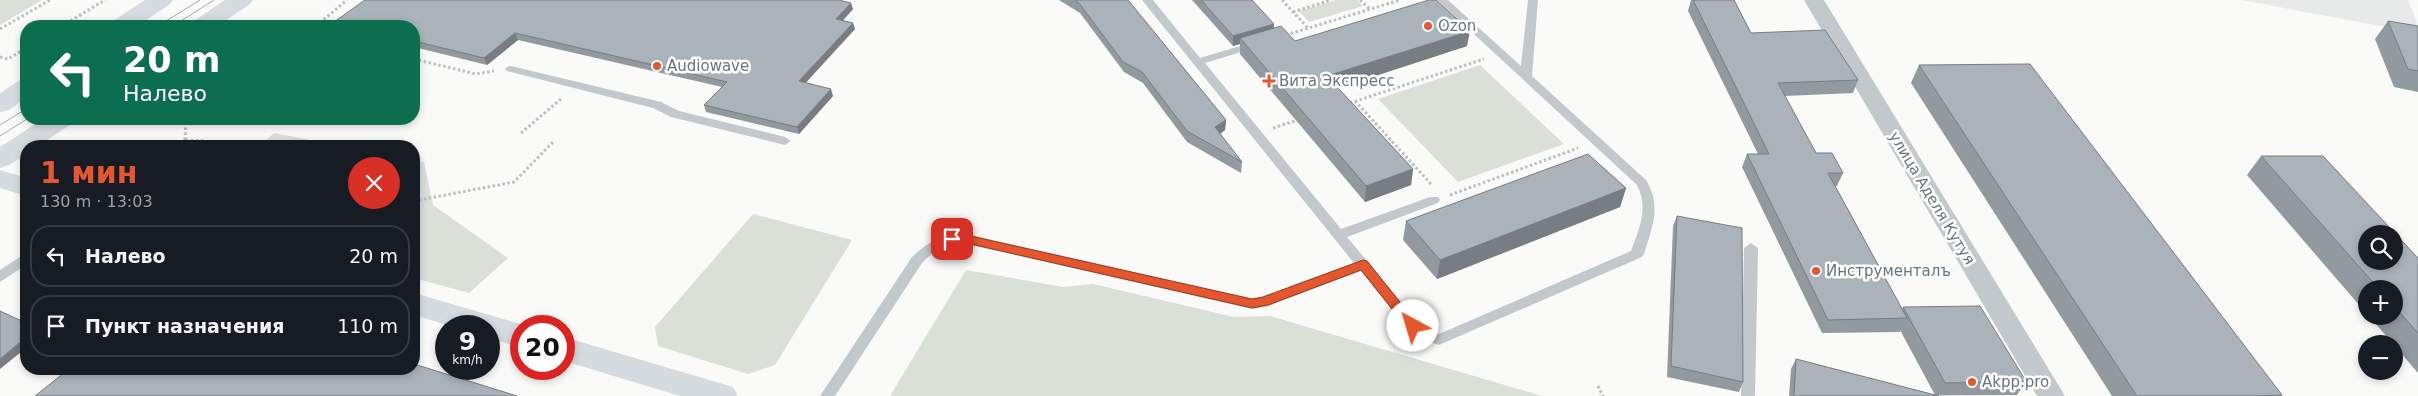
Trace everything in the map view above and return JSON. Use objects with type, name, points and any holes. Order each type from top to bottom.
[{"type":"street","points":[[130,20],[161,0]]},
{"type":"street","points":[[211,20],[241,0]]},
{"type":"street","name":"улица Аделя Кутуя","points":[[1814,0],[2051,396]]},
{"type":"street","points":[[0,104],[20,92]]},
{"type":"street","points":[[29,140],[52,125]]},
{"type":"street","points":[[0,159],[20,146]]},
{"type":"street","points":[[0,179],[20,185]]},
{"type":"street","points":[[420,306],[510,333]]},
{"type":"street","points":[[575,351],[722,396]]},
{"type":"lane","points":[[1147,0],[1413,326],[1425,335],[1439,340],[1637,254],[1651,210],[1650,199],[1642,183],[1442,0]]},
{"type":"lane","points":[[1526,76],[1533,0]]},
{"type":"lane","points":[[1197,62],[1283,36]]},
{"type":"lane","points":[[511,69],[657,105],[675,114],[785,141]]},
{"type":"lane","points":[[1339,235],[1439,199]]},
{"type":"lane","points":[[828,396],[917,260],[927,248],[941,241],[966,239],[1252,304],[1264,302],[1363,264]]},
{"type":"lane","points":[[1748,396],[1751,248]]},
{"type":"lane","points":[[0,277],[20,262]]},
{"type":"path","points":[[0,29],[50,0]]},
{"type":"path","points":[[72,20],[105,0]]},
{"type":"path","points":[[323,20],[348,0]]},
{"type":"path","points":[[1282,0],[1308,28]]},
{"type":"path","points":[[1292,12],[1331,0]]},
{"type":"path","points":[[1360,0],[1370,9]]},
{"type":"path","points":[[1283,36],[1400,0]]},
{"type":"path","points":[[0,56],[8,59],[20,52]]},
{"type":"path","points":[[1346,104],[1501,54]]},
{"type":"path","points":[[420,60],[476,74],[511,69]]},
{"type":"path","points":[[521,133],[576,85]]},
{"type":"path","points":[[1355,101],[1439,199],[1597,141]]},
{"type":"path","points":[[1256,134],[1301,119]]},
{"type":"path","points":[[186,125],[185,140],[196,138],[201,140]]},
{"type":"path","points":[[420,200],[514,182],[553,142]]},
{"type":"path","points":[[1598,386],[1603,396]]},
{"type":"shaded area","points":[[0,0],[42,0],[0,25]]},
{"type":"shaded area","points":[[1337,0],[1357,0],[1363,6],[1309,22],[1299,11]]},
{"type":"shaded area","points":[[2241,0],[2408,0],[2418,26],[2418,33]]},
{"type":"shaded area","points":[[1480,65],[1564,144],[1458,182],[1378,99]]},
{"type":"shaded area","points":[[274,133],[311,140],[266,140]]},
{"type":"shaded area","points":[[420,161],[424,162],[433,205],[508,258],[469,293],[420,280]]},
{"type":"shaded area","points":[[753,214],[852,240],[775,365],[748,374],[658,346],[655,327]]},
{"type":"shaded area","points":[[966,270],[1063,287],[1093,284],[1234,317],[1270,316],[1542,396],[890,396]]},
{"type":"building","points":[[365,0],[839,0],[851,3],[836,19],[853,23],[799,81],[831,89],[797,127],[704,105],[727,82],[515,33],[484,58],[420,42],[420,20],[337,20]]},
{"type":"building","points":[[1075,0],[1128,0],[1226,120],[1215,127],[1242,162],[1187,131],[1142,72],[1123,62]]},
{"type":"building","points":[[1201,0],[1252,0],[1274,24],[1233,36]]},
{"type":"building","points":[[1429,0],[1436,0],[1470,31],[1327,76],[1413,169],[1366,186],[1240,38],[1281,26],[1295,41]]},
{"type":"building","points":[[1693,0],[1734,0],[1751,33],[1825,30],[1858,80],[1778,83],[1816,153],[1832,153],[1843,173],[1828,173],[1907,318],[1828,320],[1747,154],[1769,154]]},
{"type":"building","points":[[2388,21],[2418,26],[2418,71],[2408,69]]},
{"type":"building","points":[[2030,64],[2282,395],[2137,396],[1919,65]]},
{"type":"building","points":[[1588,154],[1626,188],[1440,260],[1406,221]]},
{"type":"building","points":[[2261,156],[2323,156],[2387,225],[2358,225],[2358,265]]},
{"type":"building","points":[[1677,216],[1742,228],[1743,382],[1671,366]]},
{"type":"building","points":[[2403,242],[2418,258],[2418,333],[2403,316],[2403,280],[2371,280],[2362,270],[2403,270]]},
{"type":"building","points":[[1980,306],[2026,381],[1945,383],[1903,307]]},
{"type":"building","points":[[0,311],[20,320],[20,342],[0,359]]},
{"type":"building","points":[[1796,359],[1939,396],[1794,396]]},
{"type":"building","points":[[420,366],[435,371],[435,380],[465,380],[517,396],[35,396],[61,375],[420,375]]},
{"type":"tram line","points":[[168,20],[200,0]]},
{"type":"tram line","points":[[182,20],[214,0]]},
{"type":"tram line","points":[[0,125],[20,113]]},
{"type":"tram line","points":[[0,136],[20,123]]},
{"type":"place","name":"Ozon","points":[[1428,26]]},
{"type":"place","name":"Audiowave","points":[[657,66]]},
{"type":"place","name":"Вита Экспресс","points":[[1269,81]]},
{"type":"place","name":"Инструменталъ","points":[[1816,271]]},
{"type":"place","name":"Akpp.pro","points":[[1972,382]]},
{"type":"route","points":[[952,239],[966,239],[1252,304],[1264,302],[1363,264],[1413,326]]}]
